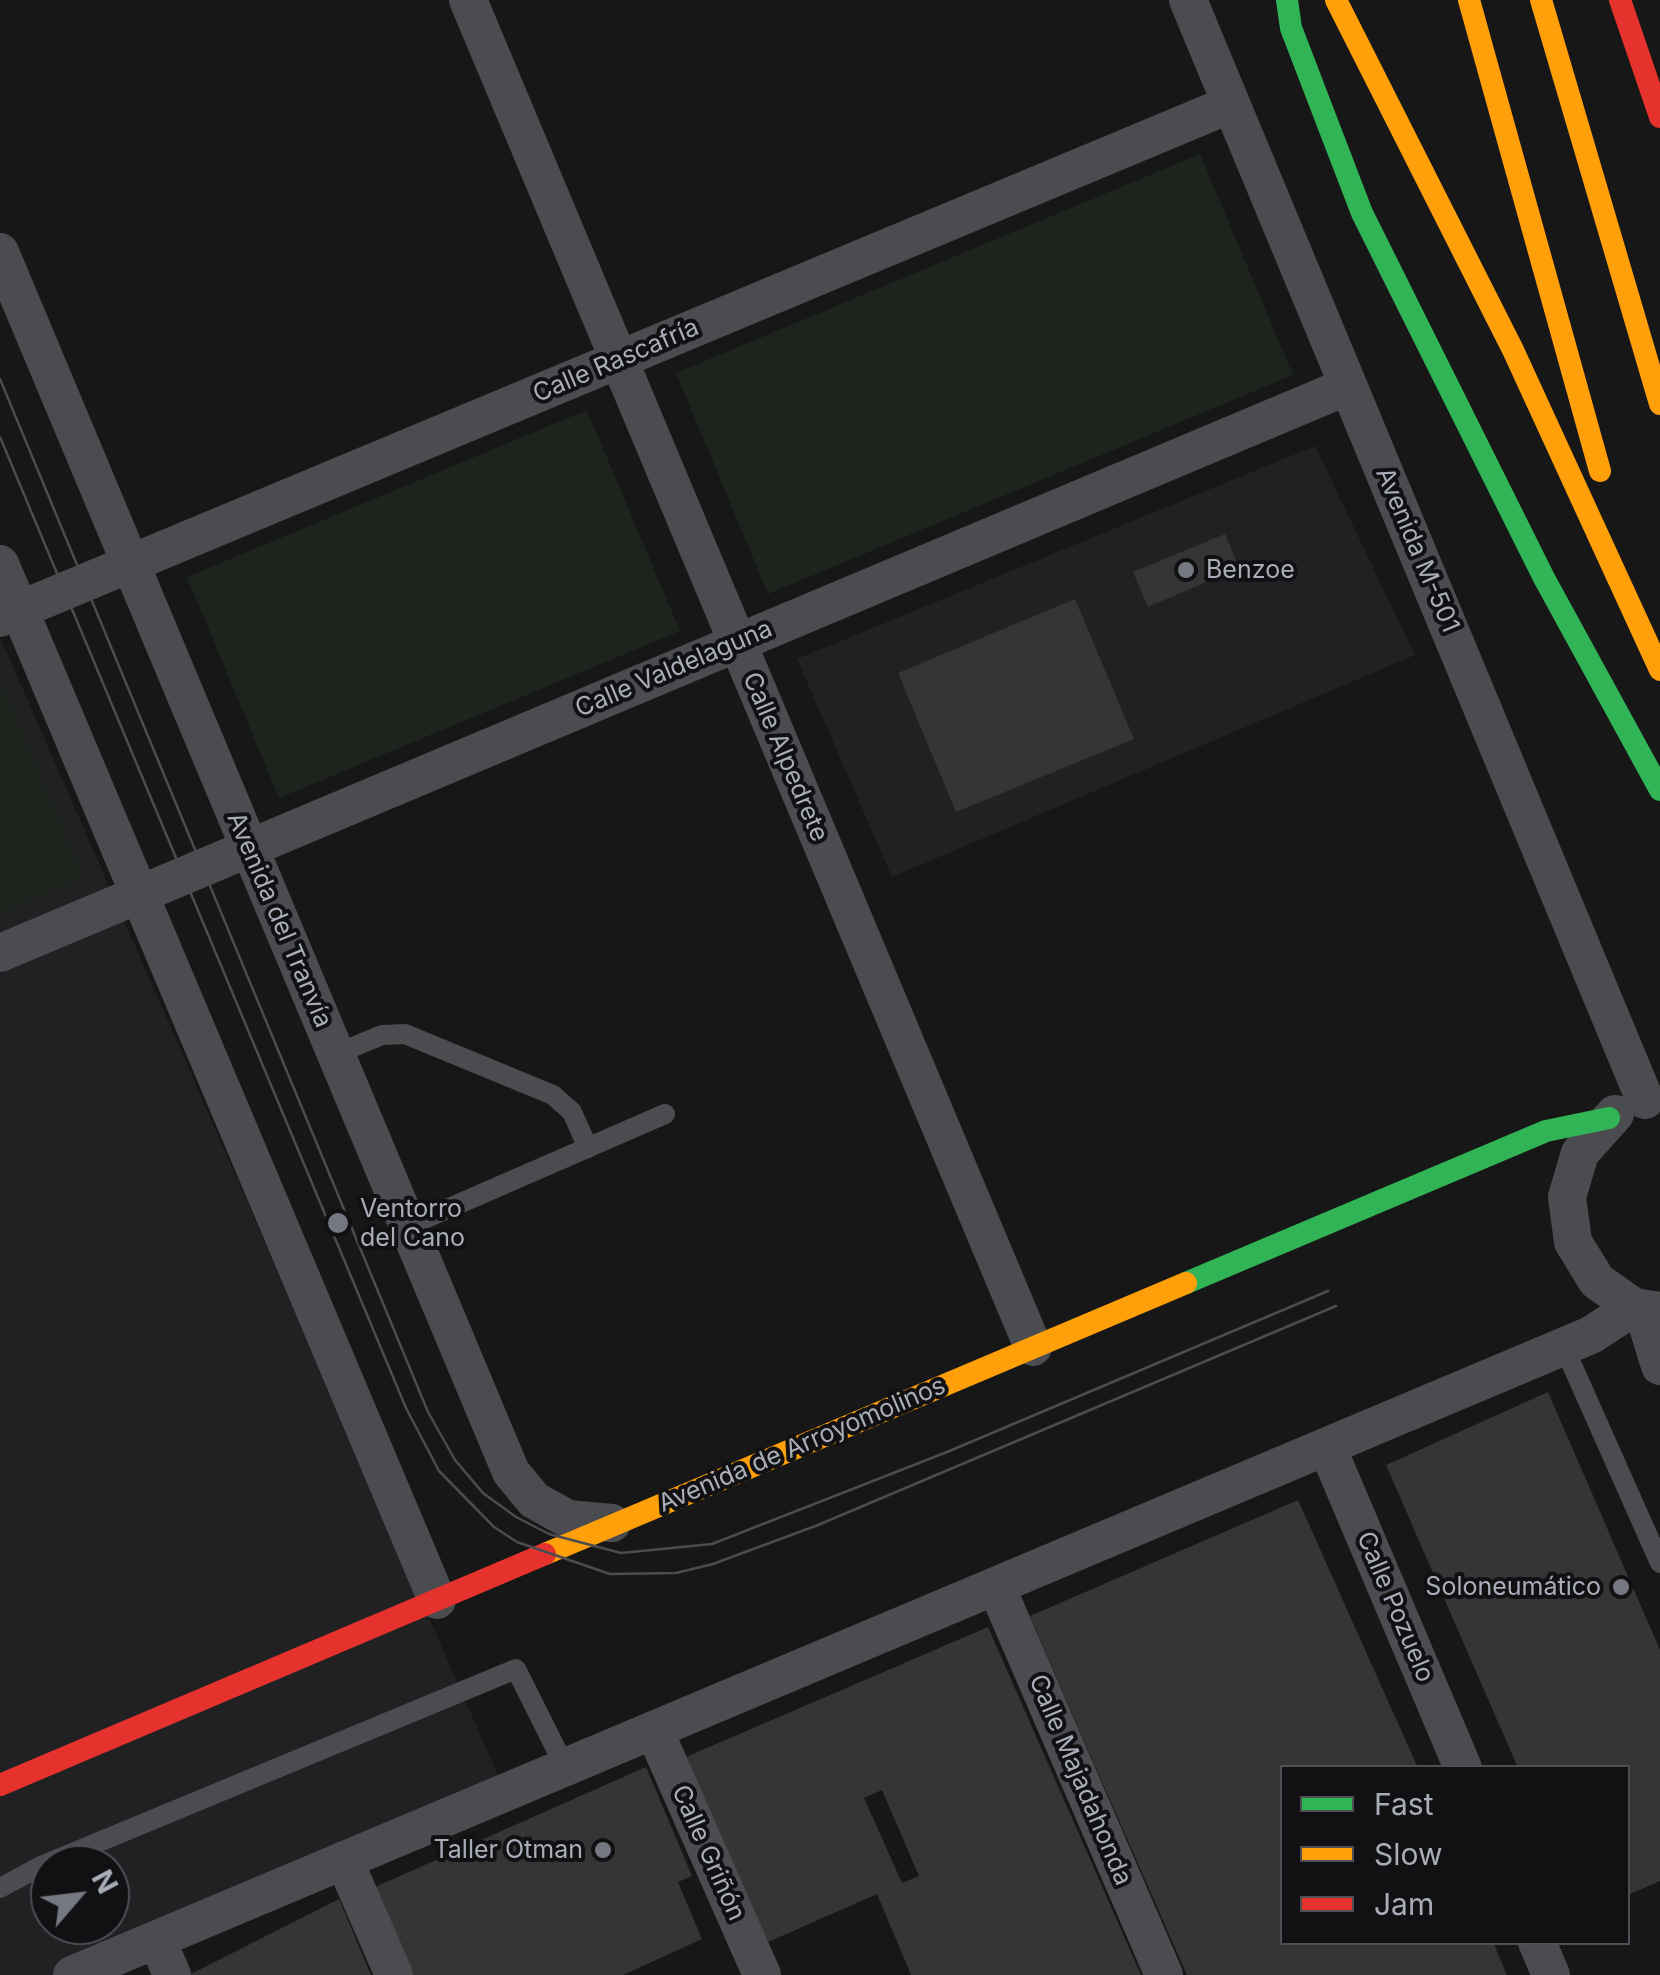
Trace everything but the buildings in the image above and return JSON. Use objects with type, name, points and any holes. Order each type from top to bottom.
[{"type":"main road","points":[[1287,0],[1290,28],[1362,213],[1544,578],[1660,790]]},
{"type":"main road","points":[[1336,0],[1512,350],[1660,670]]},
{"type":"main road","points":[[1469,0],[1580,406],[1660,644]]},
{"type":"main road","points":[[1542,0],[1660,404]]},
{"type":"main road","points":[[1620,0],[1660,117]]},
{"type":"main road","name":"Avenida de Arroyomolinos","points":[[0,1785],[1546,1131],[1608,1118]]},
{"type":"street","name":"Calle Alpedrete","points":[[468,0],[1033,1348]]},
{"type":"street","name":"Avenida M-501","points":[[1188,0],[1652,1099]]},
{"type":"street","name":"Calle Rascafría","points":[[10,614],[1231,104]]},
{"type":"street","name":"Avenida del Tranvía","points":[[0,252],[510,1472],[534,1500],[568,1519],[617,1524]]},
{"type":"street","name":"Calle Valdelaguna","points":[[0,952],[1348,386]]},
{"type":"street","points":[[0,564],[10,614],[139,894],[437,1600]]},
{"type":"street","points":[[1652,1099],[1608,1118],[1580,1153],[1567,1197],[1573,1242],[1596,1281],[1645,1310],[1660,1366]]},
{"type":"street","points":[[72,1975],[1645,1310]]},
{"type":"street","name":"Calle Pozuelo","points":[[1327,1447],[1462,1765]]},
{"type":"street","name":"Calle Majadahonda","points":[[996,1586],[1164,1975]]},
{"type":"street","name":"Calle Griñón","points":[[654,1730],[762,1975]]},
{"type":"street","points":[[344,1860],[394,1975]]},
{"type":"street","points":[[157,1940],[172,1975]]},
{"type":"street","points":[[1538,1945],[1551,1975]]},
{"type":"lane","points":[[336,1054],[382,1035],[405,1034],[553,1095],[572,1112],[588,1148]]},
{"type":"lane","points":[[408,1226],[664,1114]]},
{"type":"lane","points":[[1564,1346],[1660,1563]]},
{"type":"lane","points":[[0,1888],[41,1866],[516,1669],[565,1767]]},
{"type":"shaded area","points":[[1200,154],[1293,375],[768,594],[676,373]]},
{"type":"shaded area","points":[[587,410],[680,631],[279,798],[187,577]]},
{"type":"shaded area","points":[[1315,446],[1415,655],[892,877],[797,659]]},
{"type":"shaded area","points":[[0,637],[511,1805],[115,1975],[0,1975]]},
{"type":"shaded area","points":[[0,679],[84,878],[0,913]]},
{"type":"tram line","points":[[0,379],[428,1412],[455,1460],[483,1493],[516,1517],[549,1534],[621,1553],[712,1544],[947,1452],[1328,1291]]},
{"type":"tram line","points":[[0,437],[406,1408],[439,1471],[494,1527],[517,1542],[610,1574],[676,1573],[713,1564],[818,1525],[1336,1306]]},
{"type":"traffic: fast","points":[[1287,0],[1291,28],[1362,213],[1544,578],[1660,790]]},
{"type":"traffic: fast","points":[[1186,1283],[1546,1131],[1609,1118]]},
{"type":"traffic: slow","points":[[1336,0],[1513,350],[1660,670]]},
{"type":"traffic: slow","points":[[1469,0],[1600,471]]},
{"type":"traffic: slow","points":[[1541,0],[1660,404]]},
{"type":"traffic: slow","points":[[545,1554],[1186,1283]]},
{"type":"traffic: jam","points":[[1620,0],[1660,117]]},
{"type":"traffic: jam","points":[[0,1785],[545,1554]]},
{"type":"place","name":"Benzoe","points":[[1186,570]]},
{"type":"place","name":"Ventorro del Cano","points":[[338,1223]]},
{"type":"place","name":"Soloneumático","points":[[1621,1587]]},
{"type":"place","name":"Taller Otman","points":[[603,1850]]}]
